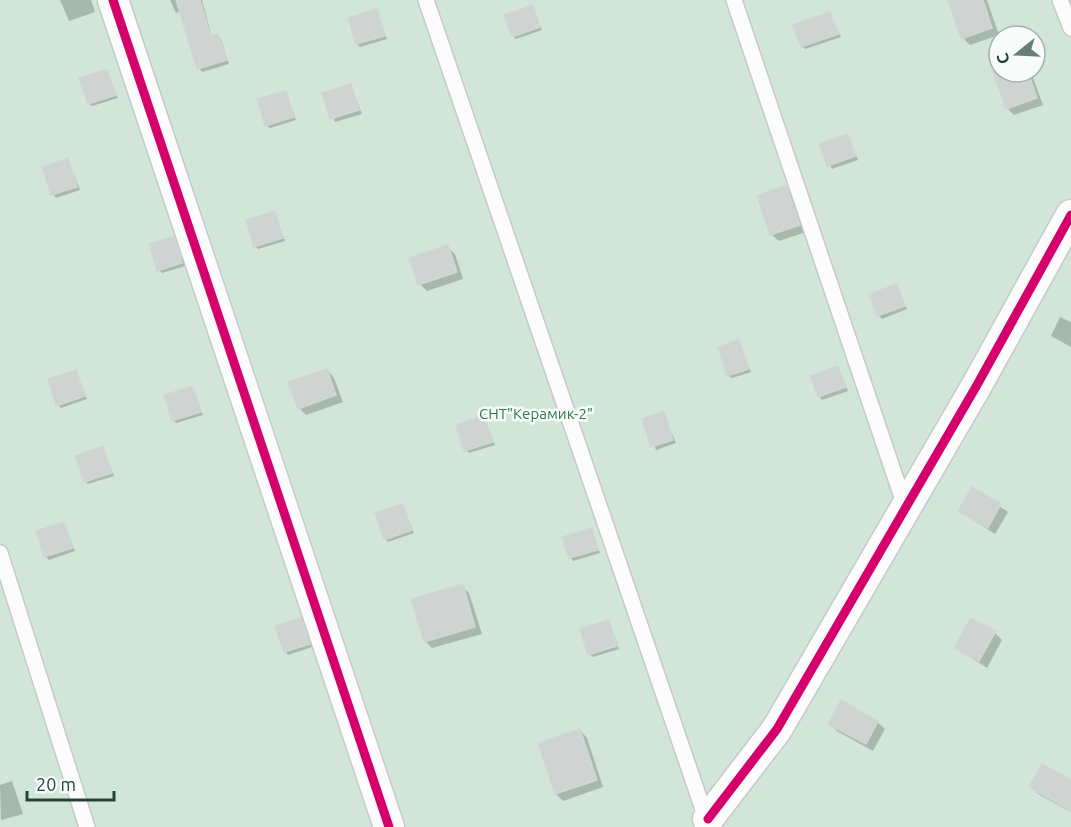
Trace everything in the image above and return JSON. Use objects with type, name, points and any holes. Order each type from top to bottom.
[{"type":"street","points":[[113,0],[389,827]]},
{"type":"street","points":[[707,823],[777,729],[1071,215]]},
{"type":"lane","points":[[426,0],[707,823]]},
{"type":"lane","points":[[734,0],[906,507]]},
{"type":"lane","points":[[1060,0],[1071,28]]},
{"type":"lane","points":[[0,553],[87,827]]},
{"type":"green space","name":"СНТ\"Керамик-2\"","points":[[0,0],[1071,0],[1071,827],[0,827]]},
{"type":"building","points":[[176,0],[200,0],[211,36],[218,34],[227,60],[197,69]]},
{"type":"building","points":[[948,0],[983,0],[991,24],[987,24],[987,30],[961,39]]},
{"type":"building","points":[[533,5],[540,27],[512,37],[504,15]]},
{"type":"building","points":[[377,9],[385,36],[356,44],[348,18]]},
{"type":"building","points":[[830,12],[839,34],[801,47],[793,25]]},
{"type":"building","points":[[107,69],[116,95],[88,104],[79,78]]},
{"type":"building","points":[[351,84],[359,110],[330,119],[322,93]]},
{"type":"building","points":[[997,84],[1032,84],[1037,98],[1006,109]]},
{"type":"building","points":[[286,91],[294,117],[265,126],[257,99]]},
{"type":"building","points":[[847,134],[856,156],[827,166],[819,144]]},
{"type":"building","points":[[68,158],[77,187],[51,195],[42,167]]},
{"type":"building","points":[[786,185],[800,225],[770,235],[757,196]]},
{"type":"building","points":[[275,211],[283,238],[254,247],[246,220]]},
{"type":"building","points":[[174,236],[182,263],[157,271],[149,244]]},
{"type":"building","points":[[448,245],[457,272],[418,285],[409,258]]},
{"type":"building","points":[[897,284],[905,306],[877,316],[869,294]]},
{"type":"building","points":[[739,340],[749,369],[727,376],[718,347]]},
{"type":"building","points":[[838,366],[846,387],[818,397],[810,376]]},
{"type":"building","points":[[327,369],[336,395],[298,409],[288,382]]},
{"type":"building","points":[[76,370],[85,396],[56,406],[48,379]]},
{"type":"building","points":[[193,386],[201,412],[172,421],[164,395]]},
{"type":"building","points":[[664,411],[673,440],[651,447],[642,419]]},
{"type":"building","points":[[484,415],[493,442],[464,451],[456,425]]},
{"type":"building","points":[[103,446],[112,473],[84,482],[75,456]]},
{"type":"building","points":[[972,487],[1001,504],[988,528],[958,511]]},
{"type":"building","points":[[403,504],[412,530],[384,540],[375,513]]},
{"type":"building","points":[[64,522],[73,548],[44,557],[36,531]]},
{"type":"building","points":[[592,528],[598,550],[569,558],[562,537]]},
{"type":"building","points":[[463,584],[475,627],[424,642],[411,599]]},
{"type":"building","points":[[301,618],[310,644],[284,652],[275,626]]},
{"type":"building","points":[[971,618],[996,631],[979,661],[954,648]]},
{"type":"building","points":[[609,620],[617,646],[588,655],[580,629]]},
{"type":"building","points":[[841,700],[878,721],[866,744],[828,724]]},
{"type":"building","points":[[580,729],[597,780],[555,794],[538,743]]},
{"type":"building","points":[[1042,764],[1071,780],[1071,811],[1029,787]]},
{"type":"cycle path","points":[[113,0],[389,827]]},
{"type":"cycle path","points":[[708,819],[777,729],[977,385],[1071,215]]}]
